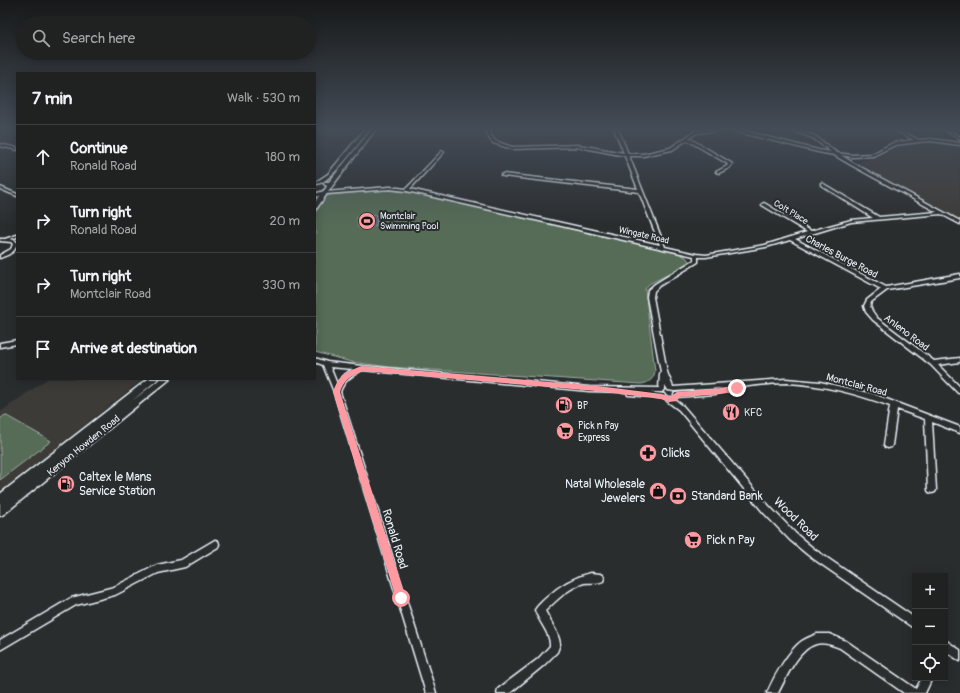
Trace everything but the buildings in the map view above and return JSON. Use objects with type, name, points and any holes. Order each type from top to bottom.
[{"type":"street","points":[[327,190],[317,184],[330,175],[341,161]]},
{"type":"street","points":[[316,206],[349,161]]},
{"type":"street","points":[[407,190],[433,161]]},
{"type":"street","points":[[630,161],[663,248]]},
{"type":"street","points":[[718,172],[728,167],[730,164],[725,161]]},
{"type":"street","points":[[849,161],[960,223]]},
{"type":"street","points":[[503,175],[641,191]]},
{"type":"street","points":[[822,184],[877,218]]},
{"type":"street","points":[[0,188],[16,195]]},
{"type":"street","name":"Wingate Road","points":[[327,190],[343,191],[390,188],[407,190],[696,255],[713,255],[759,247],[851,221],[941,213]]},
{"type":"street","points":[[316,195],[327,190]]},
{"type":"street","name":"Colt Place","points":[[764,204],[811,233]]},
{"type":"street","points":[[2,240],[16,236]]},
{"type":"street","name":"Charles Burge Road","points":[[791,239],[885,289]]},
{"type":"street","points":[[2,240],[12,241],[16,244]]},
{"type":"street","points":[[2,257],[16,246]]},
{"type":"street","points":[[2,257],[16,254]]},
{"type":"street","name":"Wood Road","points":[[696,255],[697,259],[693,264],[657,285],[650,292],[664,372],[663,393],[681,408],[766,509],[793,537],[811,552],[912,622]]},
{"type":"street","name":"Anleno Road","points":[[960,276],[885,289],[869,301],[867,306],[869,312],[882,325],[933,363],[960,391]]},
{"type":"street","points":[[0,345],[16,342]]},
{"type":"street","name":"Montclair Road","points":[[316,360],[326,364],[362,368],[597,389],[663,393],[727,390],[744,385],[802,381],[848,390],[894,405],[960,430]]},
{"type":"street","points":[[933,363],[960,360]]},
{"type":"street","name":"Ronald Road","points":[[326,364],[337,392],[431,693]]},
{"type":"street","points":[[337,392],[341,381],[348,375],[362,368]]},
{"type":"street","name":"Wood Road","points":[[664,372],[681,408]]},
{"type":"street","name":"Kenyon Howden Road","points":[[0,511],[152,384],[163,380]]},
{"type":"street","name":"Montclair Road","points":[[663,393],[674,392]]},
{"type":"street","points":[[888,445],[894,405]]},
{"type":"street","points":[[928,419],[932,490]]},
{"type":"street","name":"Kenyon Howden Road","points":[[0,500],[100,427]]},
{"type":"street","points":[[0,645],[74,601],[115,591],[157,569],[182,564],[215,544]]},
{"type":"street","points":[[502,693],[541,662],[554,649],[555,639],[541,617],[540,610],[576,582],[589,577],[600,578]]},
{"type":"street","points":[[772,693],[794,655],[802,645],[811,640],[822,639],[838,641],[913,693]]},
{"type":"street","points":[[948,647],[960,656]]},
{"type":"street","points":[[920,693],[926,681]]},
{"type":"shaded area","points":[[861,161],[960,161],[960,221],[856,163]]},
{"type":"shaded area","points":[[46,380],[142,380],[0,492],[0,412]]},
{"type":"green space","points":[[388,190],[425,195],[678,253],[686,257],[689,261],[687,265],[649,284],[645,289],[655,371],[652,378],[649,382],[641,384],[390,367],[351,362],[316,352],[316,211],[324,198],[330,195]]},
{"type":"green space","points":[[5,415],[51,441],[0,480],[0,419]]},
{"type":"water","name":"Montclair Swimming Pool","points":[[376,215],[377,225],[358,227],[357,217]]},
{"type":"place","name":"Montclair Swimming Pool","points":[[367,221]]},
{"type":"place","name":"BP","points":[[564,405]]},
{"type":"place","name":"KFC","points":[[731,412]]},
{"type":"place","name":"Pick n Pay Express","points":[[565,431]]},
{"type":"place","name":"Clicks","points":[[648,453]]},
{"type":"place","name":"Caltex le Mans Service Station","points":[[66,484]]},
{"type":"place","name":"Natal Wholesale Jewelers","points":[[658,491]]},
{"type":"place","name":"Standard Bank","points":[[678,496]]},
{"type":"place","name":"Pick n Pay","points":[[693,540]]},
{"type":"route","points":[[401,598],[339,402],[337,392],[341,381],[348,375],[362,368],[597,389],[662,396],[669,399],[674,399],[677,395],[715,392],[737,388]]}]
